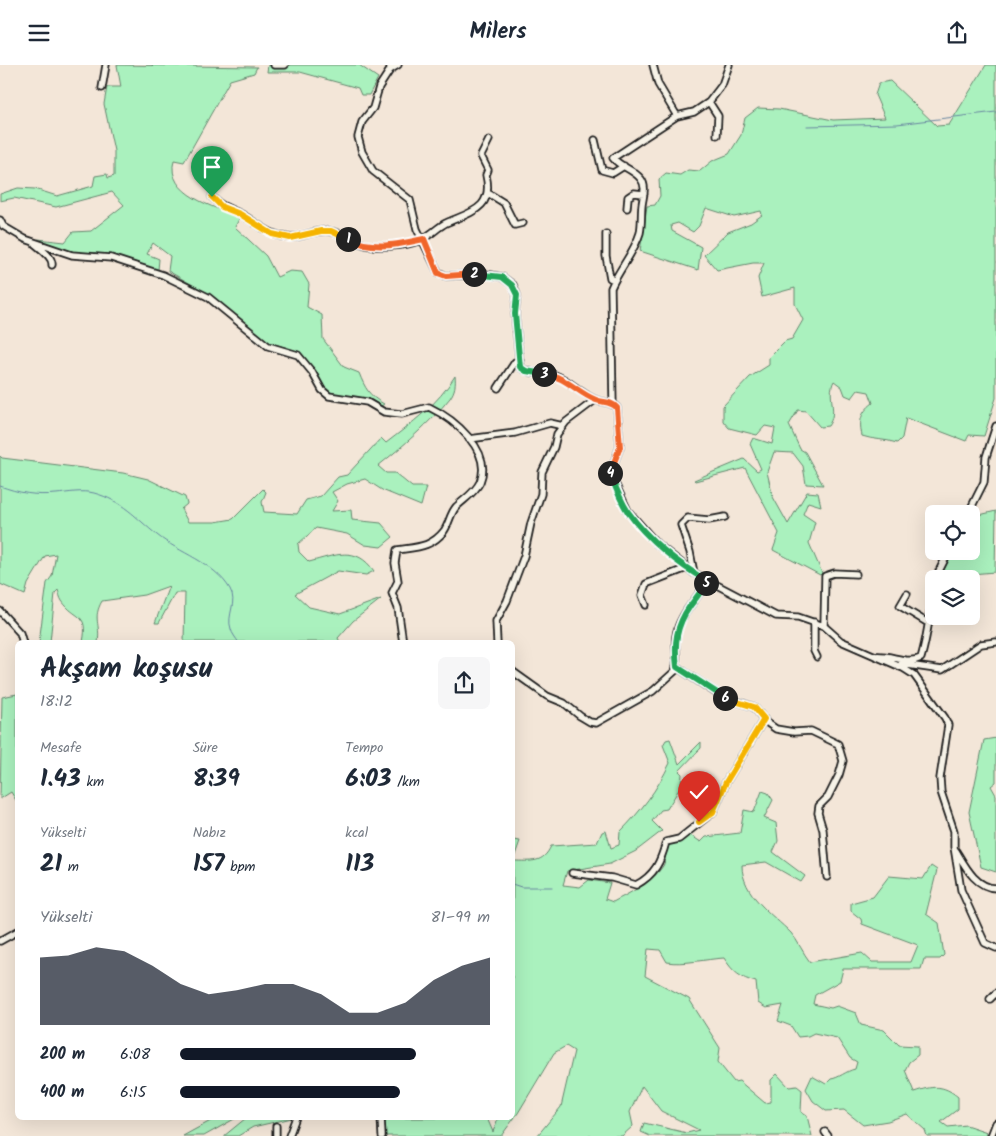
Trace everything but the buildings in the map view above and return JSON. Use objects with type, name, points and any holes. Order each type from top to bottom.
[{"type":"street","points":[[102,88],[106,65]]},
{"type":"street","points":[[274,65],[285,65]]},
{"type":"street","points":[[398,65],[390,67],[382,79],[373,108],[362,122],[358,137],[362,152],[373,171],[410,200],[417,229],[424,239],[438,273],[446,276],[484,274],[502,277],[512,285],[517,295],[515,314],[520,367],[526,371],[554,375],[567,381],[595,400],[613,403]]},
{"type":"street","points":[[653,65],[658,85],[677,116]]},
{"type":"street","points":[[729,65],[722,85],[709,102],[694,112],[677,116],[613,158],[642,180],[644,194],[640,233],[632,251],[610,288],[613,403],[617,408],[620,447],[610,473],[628,511],[657,544],[694,573],[776,617],[798,617],[824,625],[841,641],[903,667],[914,675],[945,718],[947,736],[940,778],[941,792],[954,831],[954,847],[961,890],[986,943],[996,949]]},
{"type":"street","points":[[709,102],[718,116],[717,135]]},
{"type":"street","points":[[212,197],[222,207],[240,214],[272,234],[290,238],[321,231],[331,231],[361,245],[396,246],[424,239],[446,223],[464,217],[474,211],[486,199],[488,193],[486,175],[488,171],[481,156],[489,140]]},
{"type":"street","points":[[595,140],[602,170],[613,173],[624,166]]},
{"type":"street","points":[[488,193],[504,203],[515,225],[523,223]]},
{"type":"street","points":[[627,208],[628,197],[634,193],[644,194]]},
{"type":"street","points":[[0,220],[3,226],[32,241],[72,255],[111,259],[163,275],[208,297],[268,347],[298,355],[312,371],[322,390],[329,396],[367,402],[384,411],[402,414],[429,407],[446,415],[469,439],[482,459],[484,466],[479,485],[454,509],[444,531],[427,546],[397,550],[394,555],[398,581],[392,593],[398,608],[403,640]]},
{"type":"street","points":[[606,234],[608,272],[610,278],[614,280]]},
{"type":"street","points":[[32,241],[48,255],[52,265]]},
{"type":"street","points":[[498,388],[515,362],[520,361]]},
{"type":"street","points":[[497,640],[496,621],[507,601],[524,557],[531,523],[541,494],[542,472],[554,447],[557,434],[563,426],[595,400]]},
{"type":"street","points":[[469,439],[515,433],[550,423],[563,426]]},
{"type":"street","points":[[973,505],[984,483],[986,457],[996,426]]},
{"type":"street","points":[[694,573],[690,552],[681,525],[688,518],[709,520],[725,517]]},
{"type":"street","points":[[646,605],[642,595],[646,584],[687,568]]},
{"type":"street","points":[[824,625],[825,576],[834,573],[856,574]]},
{"type":"street","points":[[515,673],[546,696],[564,703],[580,716],[596,723],[653,691],[676,671],[676,635],[681,621],[701,594],[707,581]]},
{"type":"street","points":[[907,594],[900,606],[912,610],[925,621]]},
{"type":"street","points":[[0,611],[20,633],[22,640]]},
{"type":"street","points":[[814,622],[817,657]]},
{"type":"street","points":[[875,656],[884,655],[911,661],[921,658],[927,640],[928,625]]},
{"type":"street","points":[[889,662],[942,670],[981,644],[996,642]]},
{"type":"street","points":[[677,667],[721,696],[754,707],[776,729],[794,732],[811,731],[838,744],[843,761],[839,775],[828,797],[819,806],[818,813],[823,830],[827,877]]},
{"type":"street","points":[[572,873],[612,878],[636,885],[642,882],[663,858],[666,842],[679,839],[713,812],[726,782],[764,719]]},
{"type":"street","points":[[954,847],[978,882],[986,887],[996,888]]},
{"type":"street","points":[[0,941],[15,932]]},
{"type":"street","points":[[0,946],[10,935]]},
{"type":"street","points":[[990,999],[996,993]]},
{"type":"street","points":[[289,1136],[295,1120]]},
{"type":"street","points":[[381,1120],[382,1136]]},
{"type":"street","points":[[991,1136],[996,1123]]},
{"type":"street","points":[[276,1127],[276,1136]]},
{"type":"green space","points":[[117,65],[257,67],[254,73],[230,80],[184,162],[174,160],[173,172],[177,182],[184,191],[194,198],[240,217],[235,227],[266,256],[277,277],[290,271],[302,272],[309,284],[307,307],[322,315],[323,339],[344,367],[359,373],[368,391],[384,404],[380,407],[368,400],[333,394],[322,387],[310,366],[299,352],[266,341],[207,293],[168,271],[170,256],[153,243],[147,254],[159,259],[158,270],[113,256],[71,251],[38,241],[38,239],[65,242],[73,232],[91,231],[124,205],[112,192],[56,207],[14,198],[0,201],[0,194],[18,188],[35,189],[57,196],[93,186],[95,176],[107,174],[108,178],[114,176],[114,151],[104,104],[107,87],[121,87]]},
{"type":"green space","points":[[268,65],[359,65],[378,78],[369,95],[361,95],[358,88],[300,72],[267,72]]},
{"type":"green space","points":[[986,65],[996,65],[996,398],[984,436],[969,435],[966,441],[906,418],[902,438],[897,443],[862,436],[863,414],[873,403],[869,392],[858,390],[852,398],[845,395],[842,387],[834,381],[831,392],[833,409],[828,426],[820,427],[806,411],[798,410],[789,425],[800,449],[805,452],[823,485],[806,484],[803,466],[793,453],[774,452],[767,472],[773,497],[788,524],[807,492],[818,493],[821,506],[808,502],[803,514],[815,522],[809,543],[822,573],[820,575],[773,550],[779,533],[745,468],[694,480],[744,459],[757,471],[761,469],[750,444],[753,438],[772,444],[775,428],[765,426],[757,435],[729,428],[723,421],[723,406],[750,377],[769,365],[769,357],[785,341],[792,339],[803,320],[795,304],[795,288],[762,297],[758,278],[764,263],[753,263],[717,270],[704,255],[728,232],[751,223],[762,215],[761,211],[734,217],[706,208],[699,226],[693,232],[678,223],[671,225],[672,231],[701,247],[698,270],[640,251],[647,206],[655,205],[660,196],[659,179],[666,173],[680,175],[688,170],[700,171],[712,161],[729,154],[741,135],[745,118],[758,108],[779,109],[833,120],[885,118],[875,95],[879,83],[890,81],[937,126],[949,125]]},
{"type":"green space","points":[[455,376],[455,385],[450,398],[416,434],[378,466],[386,473],[395,473],[412,487],[426,487],[421,506],[382,490],[365,479],[347,484],[332,492],[338,501],[332,511],[351,510],[352,520],[381,523],[393,537],[381,547],[365,545],[347,534],[316,528],[298,544],[299,552],[309,562],[337,555],[353,555],[367,563],[374,571],[366,575],[338,571],[295,594],[309,607],[340,614],[381,599],[353,621],[338,638],[339,640],[184,640],[185,593],[175,593],[159,623],[155,623],[169,586],[144,595],[102,601],[97,617],[98,640],[83,640],[84,626],[80,617],[62,601],[58,590],[55,593],[50,640],[39,640],[47,583],[52,576],[56,554],[45,556],[28,584],[25,595],[0,584],[0,456],[2,458],[123,473],[148,479],[185,497],[187,504],[181,509],[188,522],[215,522],[233,519],[263,489],[266,492],[262,502],[264,512],[297,514],[306,500],[321,496],[338,477],[347,475],[381,438],[386,443],[424,413]]},
{"type":"green space","points":[[996,511],[995,572],[980,573],[980,570],[944,570],[948,560],[980,560],[980,515]]},
{"type":"green space","points":[[15,694],[15,799],[11,792],[0,799],[2,697]]},
{"type":"green space","points":[[996,738],[996,782],[991,786],[996,795],[996,872],[981,867],[969,812],[984,740]]},
{"type":"green space","points":[[670,739],[679,764],[701,742],[701,748],[679,771],[682,774],[681,786],[667,809],[661,810],[652,821],[662,831],[636,851],[610,864],[567,871],[563,885],[580,887],[589,880],[610,883],[605,899],[613,902],[653,878],[664,864],[669,844],[690,835],[701,842],[706,837],[740,833],[744,810],[754,812],[762,791],[768,793],[773,800],[764,818],[776,823],[778,841],[773,852],[805,876],[801,882],[766,862],[742,865],[743,876],[752,895],[791,933],[810,962],[862,953],[872,962],[911,962],[918,945],[862,924],[861,919],[851,911],[851,903],[873,897],[889,876],[923,879],[931,866],[937,870],[926,914],[939,923],[944,955],[940,959],[924,959],[921,969],[843,969],[840,981],[815,995],[813,1004],[831,1008],[837,1006],[856,1013],[861,1025],[884,1030],[899,1045],[918,1046],[918,1055],[909,1062],[905,1070],[914,1092],[937,1087],[953,1093],[958,1097],[958,1109],[941,1122],[948,1127],[966,1125],[987,1132],[986,1136],[927,1136],[925,1130],[907,1114],[888,1121],[863,1125],[844,1110],[826,1111],[813,1101],[806,1089],[812,1076],[826,1084],[831,1079],[855,1069],[857,1062],[850,1058],[837,1038],[814,1033],[798,1037],[791,1026],[778,1021],[783,1005],[766,1008],[758,1003],[756,982],[737,974],[724,958],[673,963],[667,962],[660,950],[648,949],[645,976],[689,999],[720,1048],[718,1062],[734,1082],[739,1081],[765,1103],[771,1102],[771,1080],[777,1074],[789,1087],[797,1086],[802,1090],[801,1112],[807,1116],[812,1136],[650,1136],[641,1132],[644,1123],[687,1133],[699,1130],[661,1111],[642,1086],[630,1112],[633,1126],[622,1136],[537,1136],[561,1107],[574,1051],[566,1046],[554,1053],[515,1117],[515,861],[540,859],[548,852],[551,846],[597,843],[602,832],[606,831],[611,848],[619,845],[620,832],[648,800],[670,763],[663,745],[666,740]]},
{"type":"green space","points":[[515,840],[520,841],[515,855]]},
{"type":"green space","points":[[212,1120],[232,1120],[204,1136],[183,1136]]},
{"type":"green space","points":[[244,1120],[283,1120],[253,1127],[238,1136],[224,1136]]},
{"type":"green space","points":[[378,1120],[488,1120],[493,1132],[497,1120],[513,1120],[501,1136],[385,1136],[385,1128]]},
{"type":"waterway","points":[[807,126],[897,124],[996,112]]},
{"type":"waterway","points":[[0,486],[21,492],[48,495],[89,492],[104,496],[121,505],[157,535],[206,565],[223,580],[232,594],[233,604],[230,624],[232,633],[237,640]]},
{"type":"waterway","points":[[515,885],[521,887],[552,887]]},
{"type":"route","points":[[212,197],[222,207],[240,214],[272,234],[290,238],[321,231],[331,231],[361,245],[372,246],[396,246],[424,239],[433,265],[438,273],[446,276],[484,274],[502,277],[512,285],[517,295],[515,314],[519,338],[520,367],[526,371],[554,375],[567,381],[595,400],[613,403],[617,408],[620,447],[610,473],[628,511],[657,544],[707,581],[701,594],[681,621],[676,635],[677,667],[714,693],[757,708],[764,719],[726,782],[713,812],[699,822]]}]
